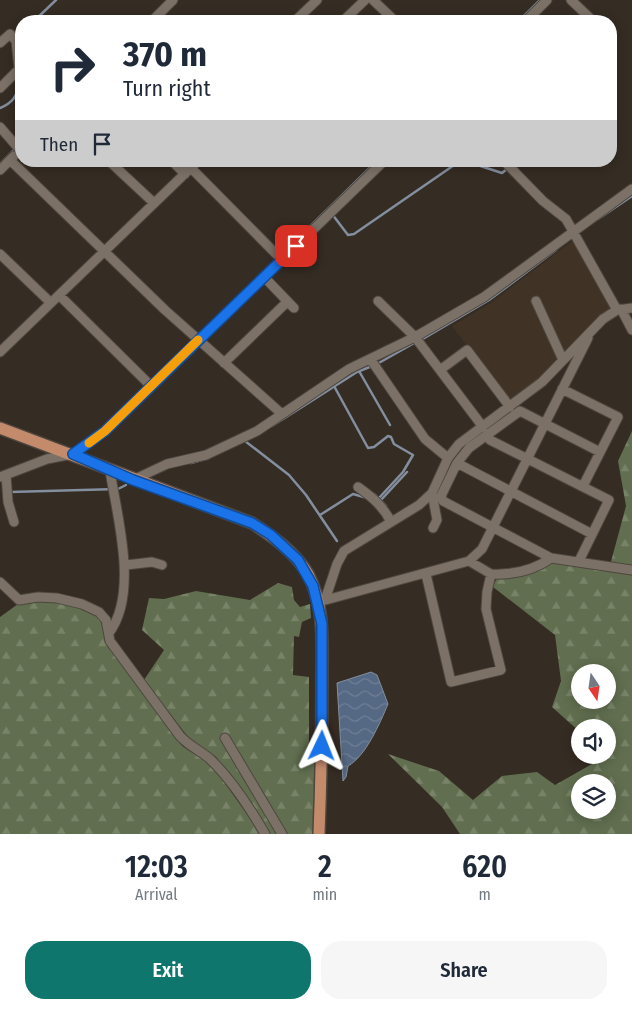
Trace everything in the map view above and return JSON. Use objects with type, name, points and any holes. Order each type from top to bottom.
[{"type":"main road","points":[[0,428],[73,454],[133,480],[252,523],[271,535],[298,560],[322,601],[323,641],[319,834]]},
{"type":"street","points":[[158,15],[173,0]]},
{"type":"street","points":[[302,15],[318,0]]},
{"type":"street","points":[[349,15],[365,0]]},
{"type":"street","points":[[373,0],[389,15]]},
{"type":"street","points":[[532,15],[547,0]]},
{"type":"street","points":[[571,0],[587,15]]},
{"type":"street","points":[[0,43],[10,34],[15,40]]},
{"type":"street","points":[[0,88],[15,73]]},
{"type":"street","points":[[0,127],[15,143]]},
{"type":"street","points":[[0,170],[15,155]]},
{"type":"street","points":[[10,160],[15,165]]},
{"type":"street","points":[[17,167],[198,339],[282,414]]},
{"type":"street","points":[[115,167],[154,203]]},
{"type":"street","points":[[14,522],[3,476],[47,459],[73,454],[105,431],[378,167]]},
{"type":"street","points":[[510,167],[543,201],[566,219],[632,330]]},
{"type":"street","points":[[0,352],[191,168],[282,260]]},
{"type":"street","points":[[133,480],[168,464],[212,452],[257,431],[349,369],[415,337],[484,297],[573,230],[632,189]]},
{"type":"street","points":[[0,254],[51,303]]},
{"type":"street","points":[[224,363],[291,305],[265,278]]},
{"type":"street","points":[[59,295],[151,386]]},
{"type":"street","points":[[378,301],[415,337],[485,430],[490,440],[609,500],[579,561]]},
{"type":"street","points":[[536,301],[563,360]]},
{"type":"street","points":[[632,308],[619,310],[603,320],[542,382],[485,430],[456,463],[441,496],[443,500],[551,558],[632,570]]},
{"type":"street","points":[[322,601],[469,561],[482,549],[590,333]]},
{"type":"street","points":[[440,370],[467,350],[510,408]]},
{"type":"street","points":[[371,360],[425,439],[448,458]]},
{"type":"street","points":[[562,389],[618,417],[583,486]]},
{"type":"street","points":[[322,601],[344,551],[419,505],[432,493],[448,458],[459,444],[520,411],[600,452]]},
{"type":"street","points":[[456,463],[510,493],[592,534]]},
{"type":"street","points":[[109,632],[116,624],[126,565],[110,470]]},
{"type":"street","points":[[358,487],[384,508],[391,522]]},
{"type":"street","points":[[432,493],[437,520],[433,528]]},
{"type":"street","points":[[469,561],[491,574],[516,573],[532,569],[551,558]]},
{"type":"street","points":[[126,565],[152,562],[162,565]]},
{"type":"street","points":[[426,574],[451,682],[501,670],[486,609],[491,574]]},
{"type":"street","points":[[0,582],[19,600],[38,597],[57,598],[82,604],[99,612],[106,620],[110,641],[180,736],[188,745],[209,758],[220,770],[265,834]]},
{"type":"street","points":[[225,738],[282,834]]},
{"type":"shaded area","points":[[575,239],[611,305],[610,310],[541,381],[509,402],[452,326],[491,303]]},
{"type":"green space","points":[[632,431],[632,834],[460,834],[442,807],[388,754],[439,771],[473,800],[502,776],[537,772],[555,785],[571,776],[571,819],[616,819],[616,774],[574,774],[592,764],[616,764],[616,719],[571,719],[571,724],[552,707],[561,681],[555,635],[493,587],[497,577],[532,572],[552,563],[609,569],[626,506],[618,461]]},
{"type":"green space","points":[[278,583],[292,587],[294,600],[300,607],[310,604],[311,618],[302,622],[299,637],[294,636],[293,675],[309,677],[309,747],[315,767],[313,834],[268,834],[255,811],[216,757],[191,741],[144,680],[164,650],[142,630],[149,598],[164,599],[196,591],[250,600]]},
{"type":"green space","points":[[38,600],[81,606],[97,615],[123,662],[182,746],[206,761],[217,772],[261,834],[0,834],[0,617],[18,604]]},
{"type":"water","points":[[371,672],[377,675],[388,704],[372,738],[361,755],[348,766],[346,777],[343,781],[337,683]]},
{"type":"waterway","points":[[40,15],[56,0]]},
{"type":"waterway","points":[[525,15],[540,0]]},
{"type":"waterway","points":[[0,108],[15,96]]},
{"type":"waterway","points":[[0,164],[15,149]]},
{"type":"waterway","points":[[287,249],[371,167]]},
{"type":"waterway","points":[[332,214],[348,235],[354,234],[451,167]]},
{"type":"waterway","points":[[484,167],[502,173],[507,169]]},
{"type":"waterway","points":[[598,219],[632,196]]},
{"type":"waterway","points":[[421,340],[489,300],[556,250]]},
{"type":"waterway","points":[[377,364],[416,342]]},
{"type":"waterway","points":[[272,426],[357,372],[372,366]]},
{"type":"waterway","points":[[359,371],[390,425]]},
{"type":"waterway","points":[[334,386],[368,448],[374,447],[388,436],[391,437],[394,444],[413,455],[403,472],[379,498]]},
{"type":"waterway","points":[[245,441],[289,475],[306,495],[337,541]]},
{"type":"waterway","points":[[191,463],[209,458]]},
{"type":"waterway","points":[[381,500],[407,472]]},
{"type":"waterway","points":[[10,492],[118,489],[126,485]]},
{"type":"waterway","points":[[320,515],[353,494],[367,498]]},
{"type":"waterway","points":[[374,494],[386,506]]},
{"type":"slow traffic","points":[[89,443],[105,431],[198,340]]},
{"type":"route","points":[[296,246],[105,431],[73,454],[133,480],[252,523],[271,535],[298,560],[313,586],[322,624],[322,746]]}]
